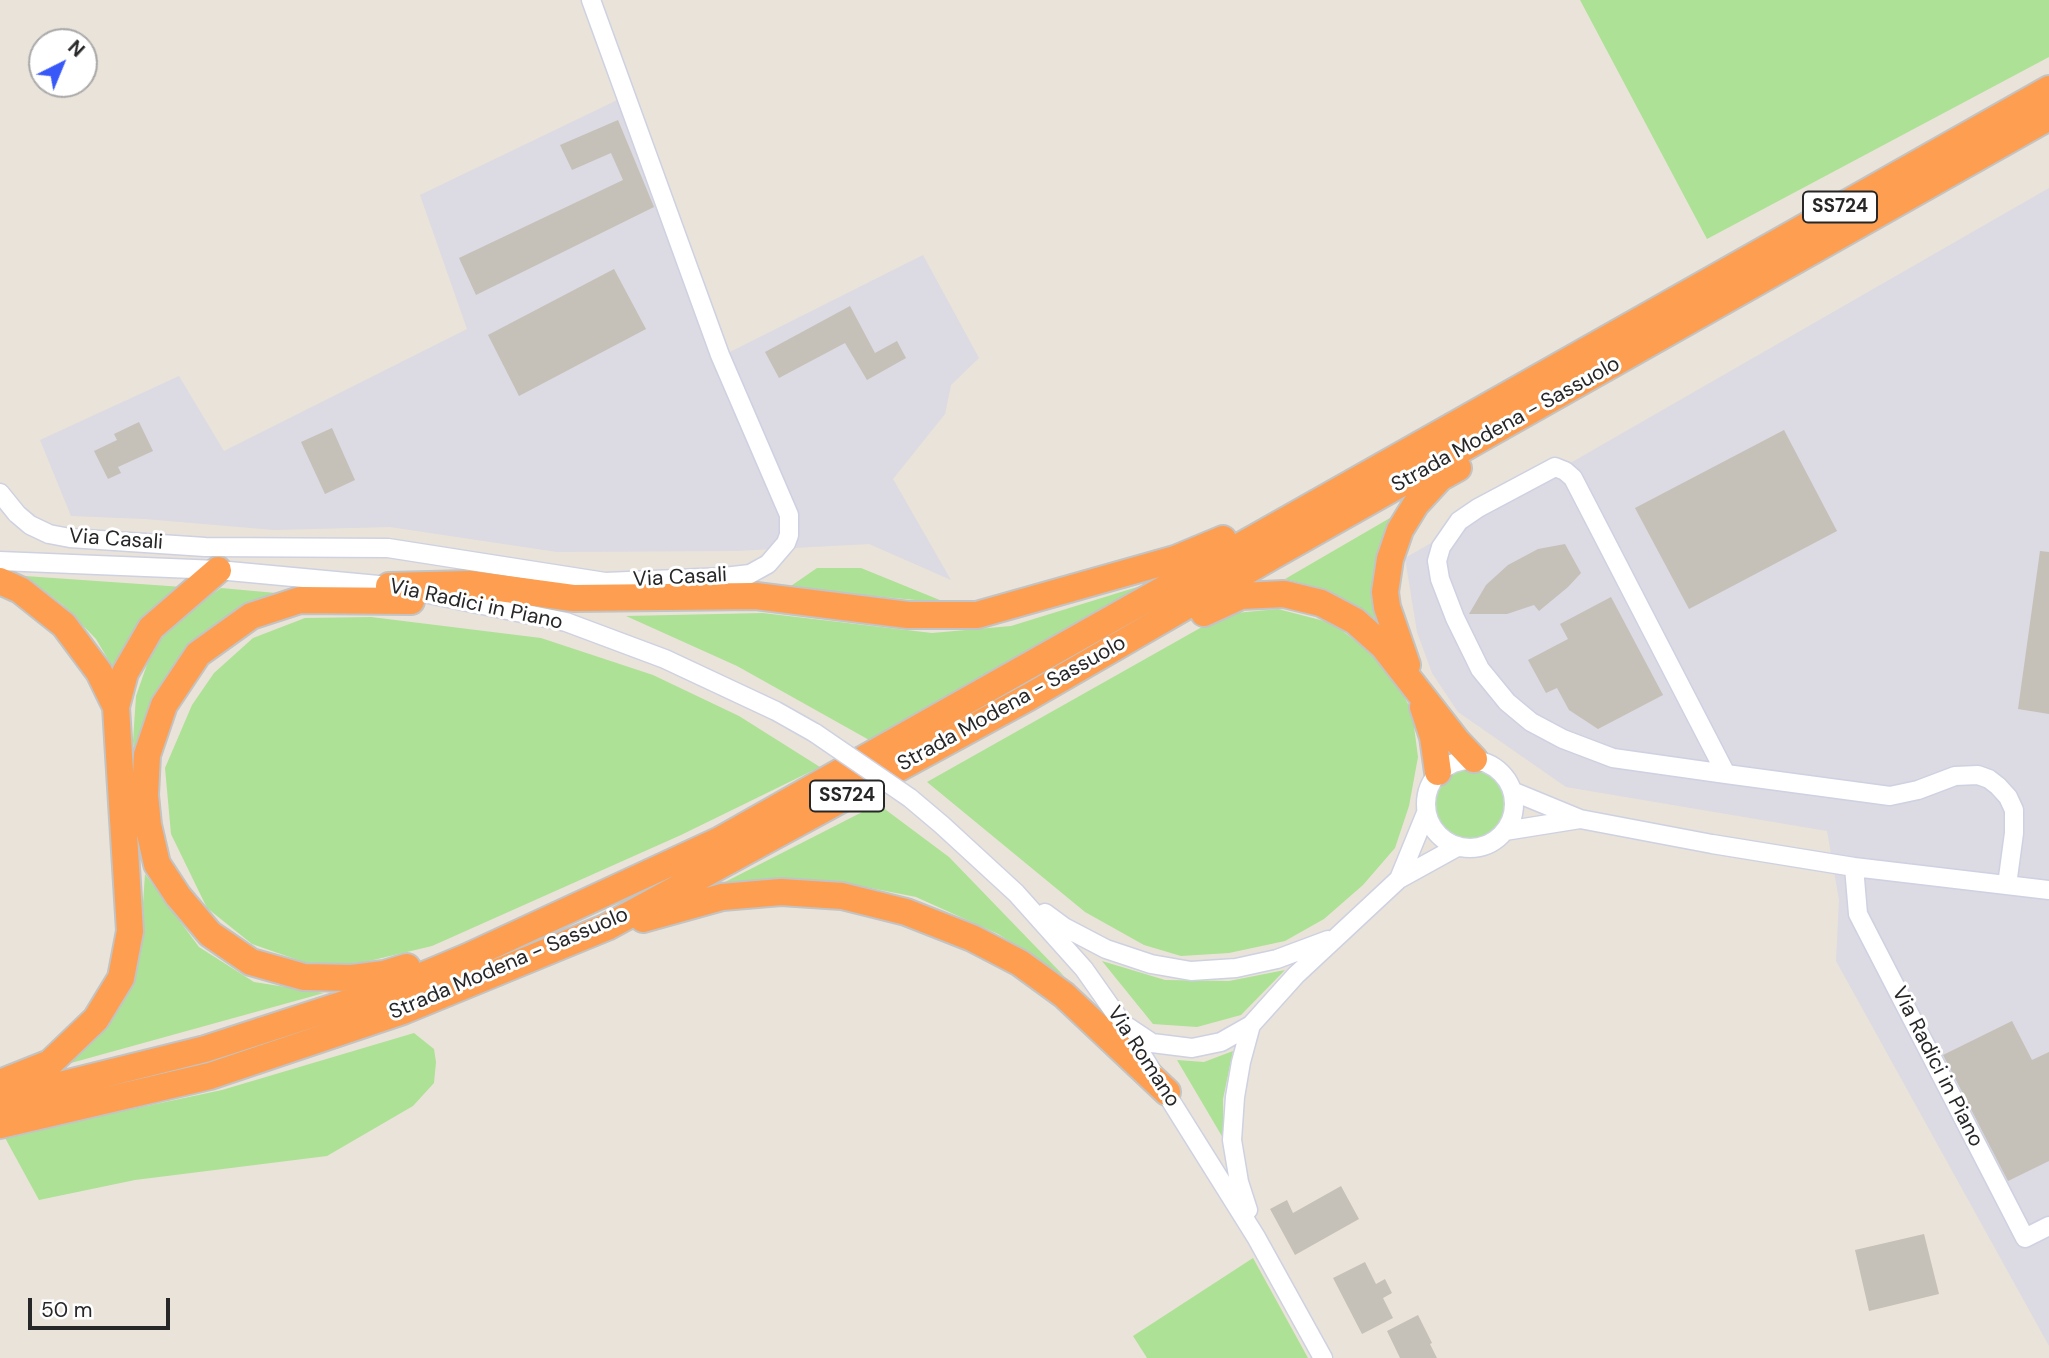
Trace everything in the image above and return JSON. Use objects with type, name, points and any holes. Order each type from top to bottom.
[{"type":"highway","name":"SS724","points":[[1637,336],[2049,89]]},
{"type":"highway","name":"SS724","points":[[1637,336],[2049,117]]},
{"type":"highway","name":"Strada Modena - Sassuolo","points":[[0,1125],[210,1076],[403,1011],[607,927],[1029,697],[1271,557],[1615,364],[1637,336]]},
{"type":"highway","name":"Strada Modena - Sassuolo","points":[[0,1100],[205,1049],[393,988],[467,957],[720,840],[1254,537],[1637,336]]},
{"type":"highway","points":[[1438,772],[1433,737],[1391,622],[1385,592],[1390,559],[1400,530],[1416,504],[1440,478],[1601,386],[1615,364]]},
{"type":"highway","points":[[389,586],[470,584],[573,598],[756,596],[908,615],[977,615],[1175,559],[1335,494]]},
{"type":"highway","points":[[0,1083],[50,1063],[96,1019],[121,978],[130,931],[116,707],[125,673],[151,628],[218,570]]},
{"type":"highway","points":[[0,581],[20,590],[64,625],[99,673],[116,707]]},
{"type":"highway","points":[[1029,697],[1241,596],[1284,594],[1321,603],[1355,621],[1383,646],[1474,759]]},
{"type":"highway","points":[[467,603],[300,600],[251,615],[198,654],[164,705],[147,755],[145,794],[156,864],[178,896],[210,934],[251,962],[304,977],[352,978],[384,974],[419,963],[467,957]]},
{"type":"highway","points":[[607,927],[722,897],[781,892],[842,896],[906,912],[972,938],[1020,963],[1064,995],[1167,1092]]},
{"type":"street","name":"Via Casali","points":[[0,493],[30,525],[49,534],[70,538],[205,547],[388,548],[605,582],[723,577],[750,574],[768,564],[786,543],[789,535],[789,515],[720,355],[591,0]]},
{"type":"street","points":[[1726,774],[1573,478],[1555,467],[1459,521],[1441,547],[1437,561],[1440,579],[1455,618],[1480,669],[1507,702],[1531,722],[1613,758],[1726,774],[1890,796],[1919,790],[1955,776],[1969,774],[1989,779],[2008,797],[2014,810],[2007,885]]},
{"type":"street","name":"Via Radici in Piano","points":[[0,561],[218,570],[389,586],[566,622],[665,659],[776,711],[815,733],[910,798]]},
{"type":"street","points":[[1474,759],[1487,762],[1498,769],[1512,791],[1512,819],[1505,831],[1484,846],[1457,847],[1437,834],[1426,813],[1425,798],[1429,784],[1448,764],[1474,759]]},
{"type":"street","points":[[1512,791],[1580,819],[1854,867],[2049,890]]},
{"type":"street","name":"Via Romano","points":[[910,798],[1016,892],[1084,969],[1167,1092],[1256,1237],[1323,1358]]},
{"type":"street","points":[[1399,878],[1426,813]]},
{"type":"street","points":[[1505,831],[1580,819]]},
{"type":"street","points":[[1122,1023],[1152,1043],[1192,1048],[1221,1042],[1251,1025],[1335,937],[1399,878],[1457,847]]},
{"type":"street","name":"Via Radici in Piano","points":[[1854,867],[1858,914],[2025,1238],[2049,1226]]},
{"type":"street","points":[[1016,892],[1064,927],[1106,949],[1151,964],[1191,971],[1236,968],[1277,959],[1335,937]]},
{"type":"street","points":[[1251,1025],[1235,1097],[1232,1140],[1239,1182],[1256,1237]]},
{"type":"shaded area","points":[[634,92],[730,352],[923,255],[979,358],[951,385],[945,414],[893,479],[951,580],[869,544],[737,551],[557,552],[390,527],[274,530],[71,516],[40,440],[179,376],[224,451],[467,329],[420,195]]},
{"type":"shaded area","points":[[2049,188],[2049,1346],[1836,961],[1839,900],[1827,831],[1566,787],[1458,712],[1432,673],[1417,632],[1405,558]]},
{"type":"green space","points":[[1580,0],[2049,0],[2049,57],[1707,239]]},
{"type":"green space","points":[[1402,511],[1385,626],[1356,605],[1318,588],[1285,579]]},
{"type":"green space","points":[[817,568],[861,568],[947,603],[788,588]]},
{"type":"green space","points":[[25,576],[183,587],[116,673],[96,639],[63,605]]},
{"type":"green space","points":[[1147,584],[871,741],[737,666],[626,616],[763,613],[932,633],[1011,626]]},
{"type":"green space","points":[[221,588],[287,594],[205,641],[137,786],[133,741],[136,696],[151,653],[174,622]]},
{"type":"green space","points":[[1278,609],[1332,623],[1386,664],[1412,711],[1418,757],[1409,806],[1395,848],[1363,885],[1324,919],[1285,941],[1229,953],[1181,956],[1144,945],[1085,912],[927,782],[1225,614]]},
{"type":"green space","points":[[371,617],[541,638],[653,675],[739,716],[820,767],[681,835],[432,946],[365,962],[315,966],[252,944],[207,908],[171,834],[165,768],[192,705],[214,673],[253,638],[305,618]]},
{"type":"green space","points":[[1462,769],[1476,769],[1489,775],[1498,784],[1504,804],[1502,817],[1494,829],[1476,839],[1462,839],[1449,833],[1440,824],[1434,811],[1434,797],[1440,784],[1449,775]]},
{"type":"green space","points":[[878,804],[949,857],[1064,976],[998,934],[916,897],[835,881],[725,882]]},
{"type":"green space","points":[[145,874],[199,947],[254,982],[324,993],[71,1063],[117,1011],[139,962]]},
{"type":"green space","points":[[1102,961],[1165,980],[1229,981],[1285,970],[1241,1015],[1197,1027],[1153,1024]]},
{"type":"green space","points":[[414,1033],[434,1049],[434,1083],[413,1106],[327,1156],[135,1180],[39,1200],[4,1136],[222,1090]]},
{"type":"green space","points":[[1233,1051],[1223,1099],[1223,1138],[1177,1060],[1204,1062]]},
{"type":"green space","points":[[1253,1258],[1308,1358],[1147,1358],[1133,1336]]},
{"type":"building","points":[[618,120],[654,207],[476,295],[459,258],[623,180],[611,153],[572,170],[560,145]]},
{"type":"building","points":[[614,269],[646,329],[519,396],[488,335]]},
{"type":"building","points":[[850,306],[875,353],[897,341],[906,358],[867,380],[845,343],[779,378],[765,352]]},
{"type":"building","points":[[139,422],[153,451],[118,467],[121,473],[108,479],[94,451],[117,440],[114,434]]},
{"type":"building","points":[[332,428],[355,480],[325,494],[301,442]]},
{"type":"building","points":[[1784,430],[1837,531],[1689,609],[1635,508]]},
{"type":"building","points":[[1565,544],[1581,573],[1539,611],[1534,605],[1507,614],[1469,614],[1486,585],[1508,565],[1538,549]]},
{"type":"building","points":[[2040,551],[2049,552],[2049,714],[2018,709]]},
{"type":"building","points":[[1611,597],[1663,695],[1598,729],[1569,710],[1557,688],[1546,693],[1528,660],[1568,639],[1560,624]]},
{"type":"building","points":[[2012,1021],[2032,1060],[2049,1052],[2049,1161],[2008,1181],[1943,1055]]},
{"type":"building","points":[[1341,1186],[1359,1219],[1295,1255],[1270,1209],[1287,1200],[1293,1213]]},
{"type":"building","points":[[1924,1234],[1939,1294],[1869,1311],[1855,1250]]},
{"type":"building","points":[[1365,1262],[1376,1284],[1385,1279],[1392,1293],[1383,1298],[1393,1318],[1362,1334],[1333,1278]]},
{"type":"building","points":[[1418,1315],[1437,1358],[1400,1358],[1387,1331]]}]
